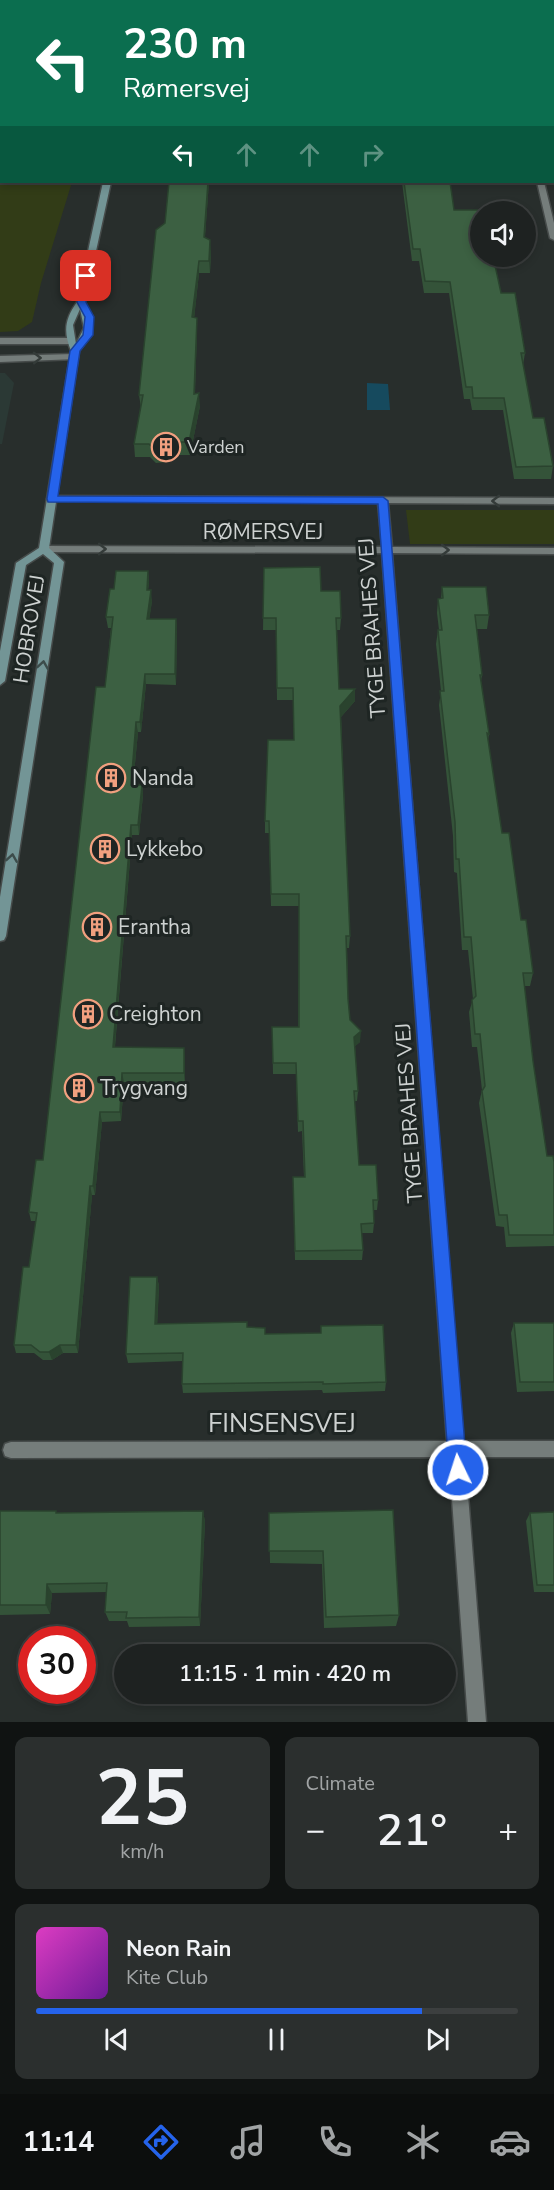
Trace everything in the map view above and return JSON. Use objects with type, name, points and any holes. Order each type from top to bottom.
[{"type":"main road","name":"HOBROVEJ","points":[[70,341],[68,336],[70,318],[81,302],[107,183]]},
{"type":"main road","name":"HOBROVEJ","points":[[0,681],[21,563],[44,549],[74,354],[88,335],[89,317],[81,302]]},
{"type":"main road","points":[[70,341],[74,354]]},
{"type":"main road","name":"HOBROVEJ","points":[[0,936],[59,562],[44,549]]},
{"type":"street","points":[[540,183],[554,238]]},
{"type":"street","points":[[0,341],[70,341]]},
{"type":"street","points":[[0,358],[74,354]]},
{"type":"street","name":"RØMERSVEJ","points":[[52,499],[554,501]]},
{"type":"street","name":"TYGE BRAHES VEJ","points":[[383,501],[477,1722]]},
{"type":"street","name":"RØMERSVEJ","points":[[44,549],[554,551]]},
{"type":"street","name":"FINSENSVEJ","points":[[11,1450],[554,1449]]},
{"type":"shaded area","points":[[0,373],[5,373],[14,383],[2,444],[0,444]]},
{"type":"green space","points":[[0,183],[72,183],[41,283],[32,322],[18,331],[0,332]]},
{"type":"green space","points":[[406,510],[554,510],[554,544],[410,544]]},
{"type":"water","points":[[367,383],[388,384],[390,410],[367,410]]},
{"type":"building","points":[[169,183],[208,183],[204,237],[210,240],[209,261],[199,261],[192,317],[197,318],[194,394],[199,393],[189,442],[178,442],[165,449],[155,450],[149,444],[134,444],[143,395],[139,395],[156,230],[165,223]]},
{"type":"building","points":[[404,183],[450,183],[454,210],[470,210],[470,267],[495,267],[501,293],[515,293],[525,353],[521,353],[533,418],[544,418],[553,466],[516,467],[504,398],[473,398],[472,387],[466,387],[450,282],[425,281],[420,249],[413,249]]},
{"type":"building","points":[[320,567],[321,591],[340,591],[341,618],[336,618],[339,689],[355,689],[340,706],[350,936],[346,936],[348,999],[350,1020],[361,1031],[354,1037],[358,1091],[354,1091],[359,1165],[376,1165],[378,1200],[373,1200],[374,1223],[361,1224],[363,1250],[295,1251],[293,1177],[305,1177],[303,1121],[298,1121],[296,1063],[273,1063],[272,1027],[299,1027],[299,894],[271,894],[269,821],[265,821],[268,740],[294,740],[293,688],[277,688],[276,618],[263,618],[264,568]]},
{"type":"building","points":[[116,571],[148,571],[147,590],[151,590],[147,619],[176,619],[175,674],[145,674],[140,722],[136,722],[131,785],[142,785],[138,825],[131,825],[113,1047],[184,1048],[184,1073],[122,1073],[120,1112],[100,1112],[93,1186],[90,1186],[76,1345],[60,1345],[49,1352],[40,1352],[31,1345],[14,1345],[23,1267],[29,1267],[37,1213],[29,1212],[36,1160],[43,1160],[96,687],[105,687],[113,617],[106,617],[110,589],[114,589]]},
{"type":"building","points":[[442,587],[486,587],[489,615],[475,615],[482,675],[480,675],[502,833],[509,833],[521,920],[526,920],[533,973],[523,973],[547,1156],[553,1156],[554,1162],[554,1235],[509,1235],[507,1215],[499,1215],[482,1091],[485,1086],[480,1034],[475,1034],[472,1000],[476,996],[471,937],[464,937],[459,859],[456,859],[455,822],[440,691],[444,691],[438,630],[442,630],[438,599],[443,598]]},
{"type":"building","points":[[130,1277],[157,1277],[155,1324],[247,1322],[247,1327],[265,1328],[265,1334],[321,1333],[321,1326],[383,1325],[386,1382],[182,1384],[183,1353],[126,1354]]},
{"type":"building","points":[[514,1323],[554,1323],[554,1382],[520,1382]]},
{"type":"building","points":[[393,1510],[399,1615],[326,1617],[323,1551],[269,1551],[269,1513]]},
{"type":"building","points":[[0,1511],[56,1511],[56,1513],[203,1511],[199,1617],[126,1618],[127,1612],[105,1612],[107,1583],[47,1584],[46,1605],[0,1605]]},
{"type":"building","points":[[554,1512],[554,1585],[537,1585],[530,1513]]},
{"type":"place","name":"Varden","points":[[166,447]]},
{"type":"place","name":"Nanda","points":[[111,778]]},
{"type":"place","name":"Lykkebo","points":[[105,849]]},
{"type":"place","name":"Erantha","points":[[97,927]]},
{"type":"place","name":"Creighton","points":[[88,1014]]},
{"type":"place","name":"Trygvang","points":[[79,1088]]},
{"type":"route","points":[[86,276],[81,302],[89,317],[88,335],[75,351],[52,499],[383,501],[458,1470]]}]
